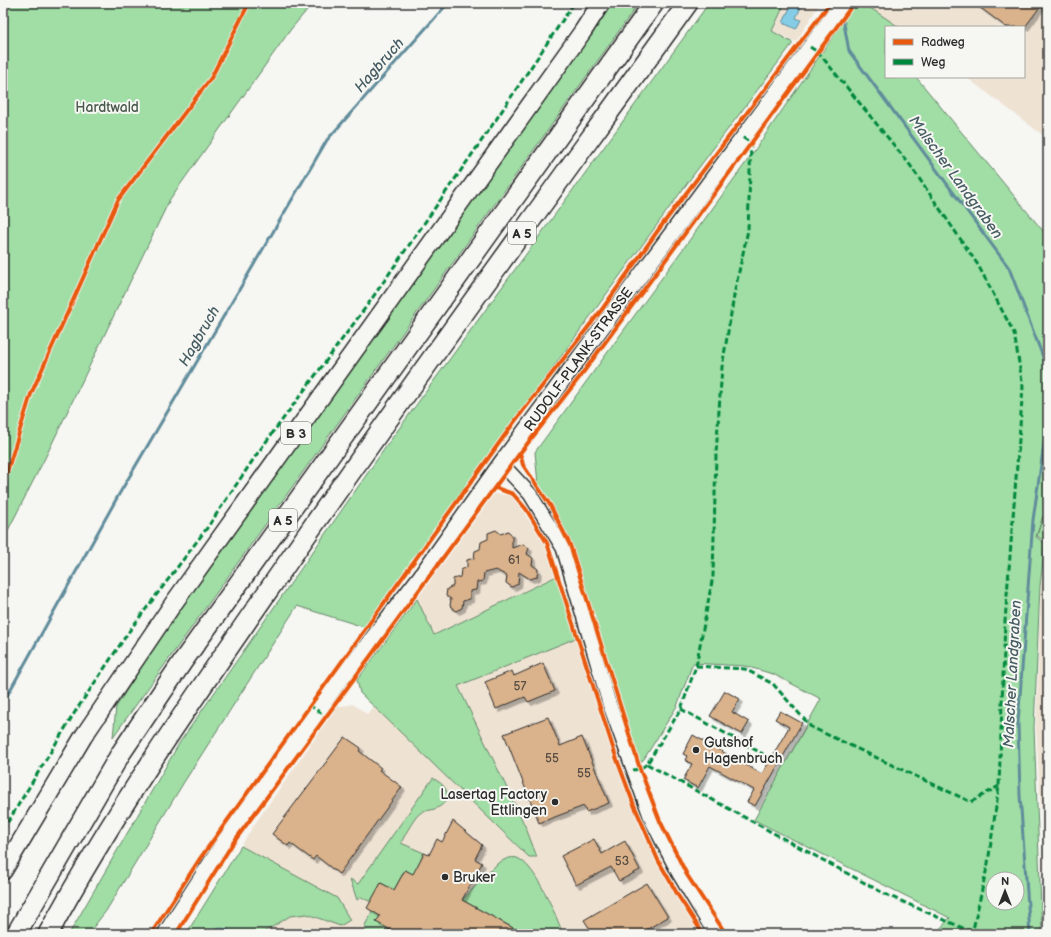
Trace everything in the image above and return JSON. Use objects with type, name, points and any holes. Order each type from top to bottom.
[{"type":"highway","name":"A 5","points":[[16,934],[121,752],[183,660],[654,3]]},
{"type":"highway","name":"A 5","points":[[48,934],[66,900],[148,766],[208,676],[356,463],[688,3]]},
{"type":"main road","name":"B 3","points":[[3,871],[83,737],[173,604],[583,32],[601,3]]},
{"type":"main road","name":"RUDOLF-PLANK-STRASSE","points":[[165,934],[243,816],[337,684],[420,577],[501,463],[843,3]]},
{"type":"street","points":[[501,463],[530,494],[563,548],[609,703],[652,821],[679,874],[715,934]]},
{"type":"shaded area","points":[[785,3],[820,3],[796,42],[772,31]]},
{"type":"shaded area","points":[[867,3],[1048,3],[1048,139],[967,78],[1025,78],[1025,26],[897,26],[865,5]]},
{"type":"shaded area","points":[[494,494],[512,495],[544,543],[557,576],[434,635],[417,599]]},
{"type":"shaded area","points":[[1047,544],[1048,934],[1036,726],[1041,587]]},
{"type":"shaded area","points":[[576,638],[599,713],[641,830],[675,896],[700,934],[186,934],[254,825],[337,707],[353,704],[367,714],[375,706],[452,781],[537,857],[526,828],[458,686]]},
{"type":"green space","name":"Hardtwald","points":[[3,3],[313,3],[291,29],[170,199],[46,456],[3,540]]},
{"type":"green space","points":[[611,3],[639,3],[113,737],[116,707],[189,591],[514,143]]},
{"type":"green space","points":[[709,3],[785,3],[772,31],[793,43],[691,178],[364,627],[297,606],[184,782],[106,911],[88,934],[69,934],[180,742],[390,441]]},
{"type":"green space","points":[[856,3],[867,3],[866,5],[898,26],[885,26],[885,78],[917,78],[1048,237],[1048,543],[1037,536],[1043,516],[1036,537],[1045,543],[1040,586],[1034,728],[1042,934],[935,934],[950,918],[754,820],[821,699],[773,674],[745,666],[693,663],[677,706],[644,759],[639,761],[573,546],[554,508],[538,484],[535,452],[750,157]]},
{"type":"green space","points":[[557,576],[576,638],[458,686],[526,828],[537,857],[529,857],[360,693],[357,680],[417,599],[434,635]]},
{"type":"green space","points":[[433,778],[445,788],[447,792],[446,799],[442,805],[435,809],[424,811],[419,814],[410,826],[401,843],[424,853],[414,875],[405,870],[394,890],[381,883],[371,902],[361,897],[357,900],[350,879],[358,884]]},
{"type":"green space","points":[[241,846],[337,898],[350,920],[340,926],[307,914],[290,916],[261,934],[186,934]]},
{"type":"green space","points":[[508,858],[517,858],[531,870],[538,880],[556,916],[563,934],[524,934],[462,900],[498,863]]},
{"type":"green space","points":[[373,911],[380,916],[377,922],[398,934],[366,934],[365,925]]},
{"type":"water","points":[[792,3],[803,3],[796,18],[801,20],[796,29],[783,23]]},
{"type":"water","points":[[216,929],[228,929],[233,934],[208,934]]},
{"type":"building","points":[[974,3],[1043,3],[1025,27],[1005,26]]},
{"type":"building","points":[[496,530],[501,534],[508,531],[512,535],[512,548],[523,544],[529,548],[527,554],[533,558],[532,565],[538,569],[537,577],[530,579],[519,572],[518,584],[512,587],[506,583],[507,576],[496,570],[484,573],[483,581],[477,582],[476,590],[470,591],[470,599],[463,601],[462,608],[456,611],[450,606],[451,599],[446,596],[447,589],[453,586],[453,579],[460,577],[461,570],[467,567],[467,560],[474,558],[475,551],[480,549],[481,542],[488,539],[488,533]]},
{"type":"building","points":[[543,663],[555,691],[528,702],[525,697],[496,709],[485,682],[512,671],[514,676]]},
{"type":"building","points":[[725,691],[740,699],[732,712],[749,722],[742,734],[710,716]]},
{"type":"building","points":[[780,711],[802,723],[755,806],[747,802],[754,790],[710,766],[698,788],[683,780],[692,764],[685,760],[687,756],[683,754],[693,735],[762,774],[789,727],[775,719]]},
{"type":"building","points":[[548,717],[560,746],[582,737],[609,803],[586,812],[584,806],[539,823],[504,734]]},
{"type":"building","points":[[345,737],[361,748],[359,751],[381,768],[379,770],[402,787],[339,874],[316,856],[313,860],[290,843],[288,846],[272,834]]},
{"type":"building","name":"Bruker","points":[[453,821],[482,845],[475,859],[482,863],[462,900],[524,934],[398,934],[376,922],[380,916],[367,908],[381,883],[394,890],[405,870],[413,874],[424,853],[429,855],[437,839],[442,842]]},
{"type":"building","points":[[594,839],[602,854],[625,841],[640,870],[619,881],[611,867],[576,885],[561,856]]},
{"type":"building","points":[[647,883],[668,917],[639,934],[593,934],[584,920]]},
{"type":"waterway","name":"Hagbruch","points":[[3,703],[118,496],[327,140],[448,3]]},
{"type":"waterway","name":"Malscher Landgraben","points":[[842,13],[849,51],[1009,268],[1048,370]]},
{"type":"waterway","name":"Malscher Landgraben","points":[[1030,934],[1020,795],[1018,723],[1033,520],[1048,416]]},
{"type":"marked path","points":[[3,830],[75,712],[130,630],[207,528],[257,454],[366,307],[489,130],[574,3]]},
{"type":"marked path","points":[[810,47],[818,52],[910,165],[978,265],[1014,333],[1023,387],[1005,621],[999,786],[988,863],[972,934]]},
{"type":"marked path","points":[[633,770],[640,769],[647,764],[681,709],[696,666],[713,576],[716,454],[722,367],[735,290],[748,230],[751,143],[742,137]]},
{"type":"marked path","points":[[696,666],[745,669],[773,684],[811,727],[971,802],[999,786]]},
{"type":"marked path","points":[[309,705],[326,716]]},
{"type":"marked path","points":[[681,709],[763,754]]},
{"type":"marked path","points":[[647,764],[885,894],[972,932]]},
{"type":"cycle path","points":[[3,485],[31,394],[118,200],[211,78],[249,3]]},
{"type":"cycle path","points":[[151,934],[199,860],[515,421],[603,308],[659,229],[830,3]]},
{"type":"cycle path","points":[[176,934],[233,843],[520,453],[579,378],[854,3]]},
{"type":"cycle path","points":[[520,453],[523,465],[550,505],[570,545],[640,769],[660,821],[687,875],[726,934]]},
{"type":"cycle path","points":[[496,488],[513,494],[526,509],[547,543],[616,757],[634,805],[658,860],[679,897],[703,934]]},
{"type":"place","name":"Gutshof Hagenbruch","points":[[696,750]]},
{"type":"place","name":"Lasertag Factory Ettlingen","points":[[555,802]]},
{"type":"place","name":"Bruker","points":[[445,877]]}]
